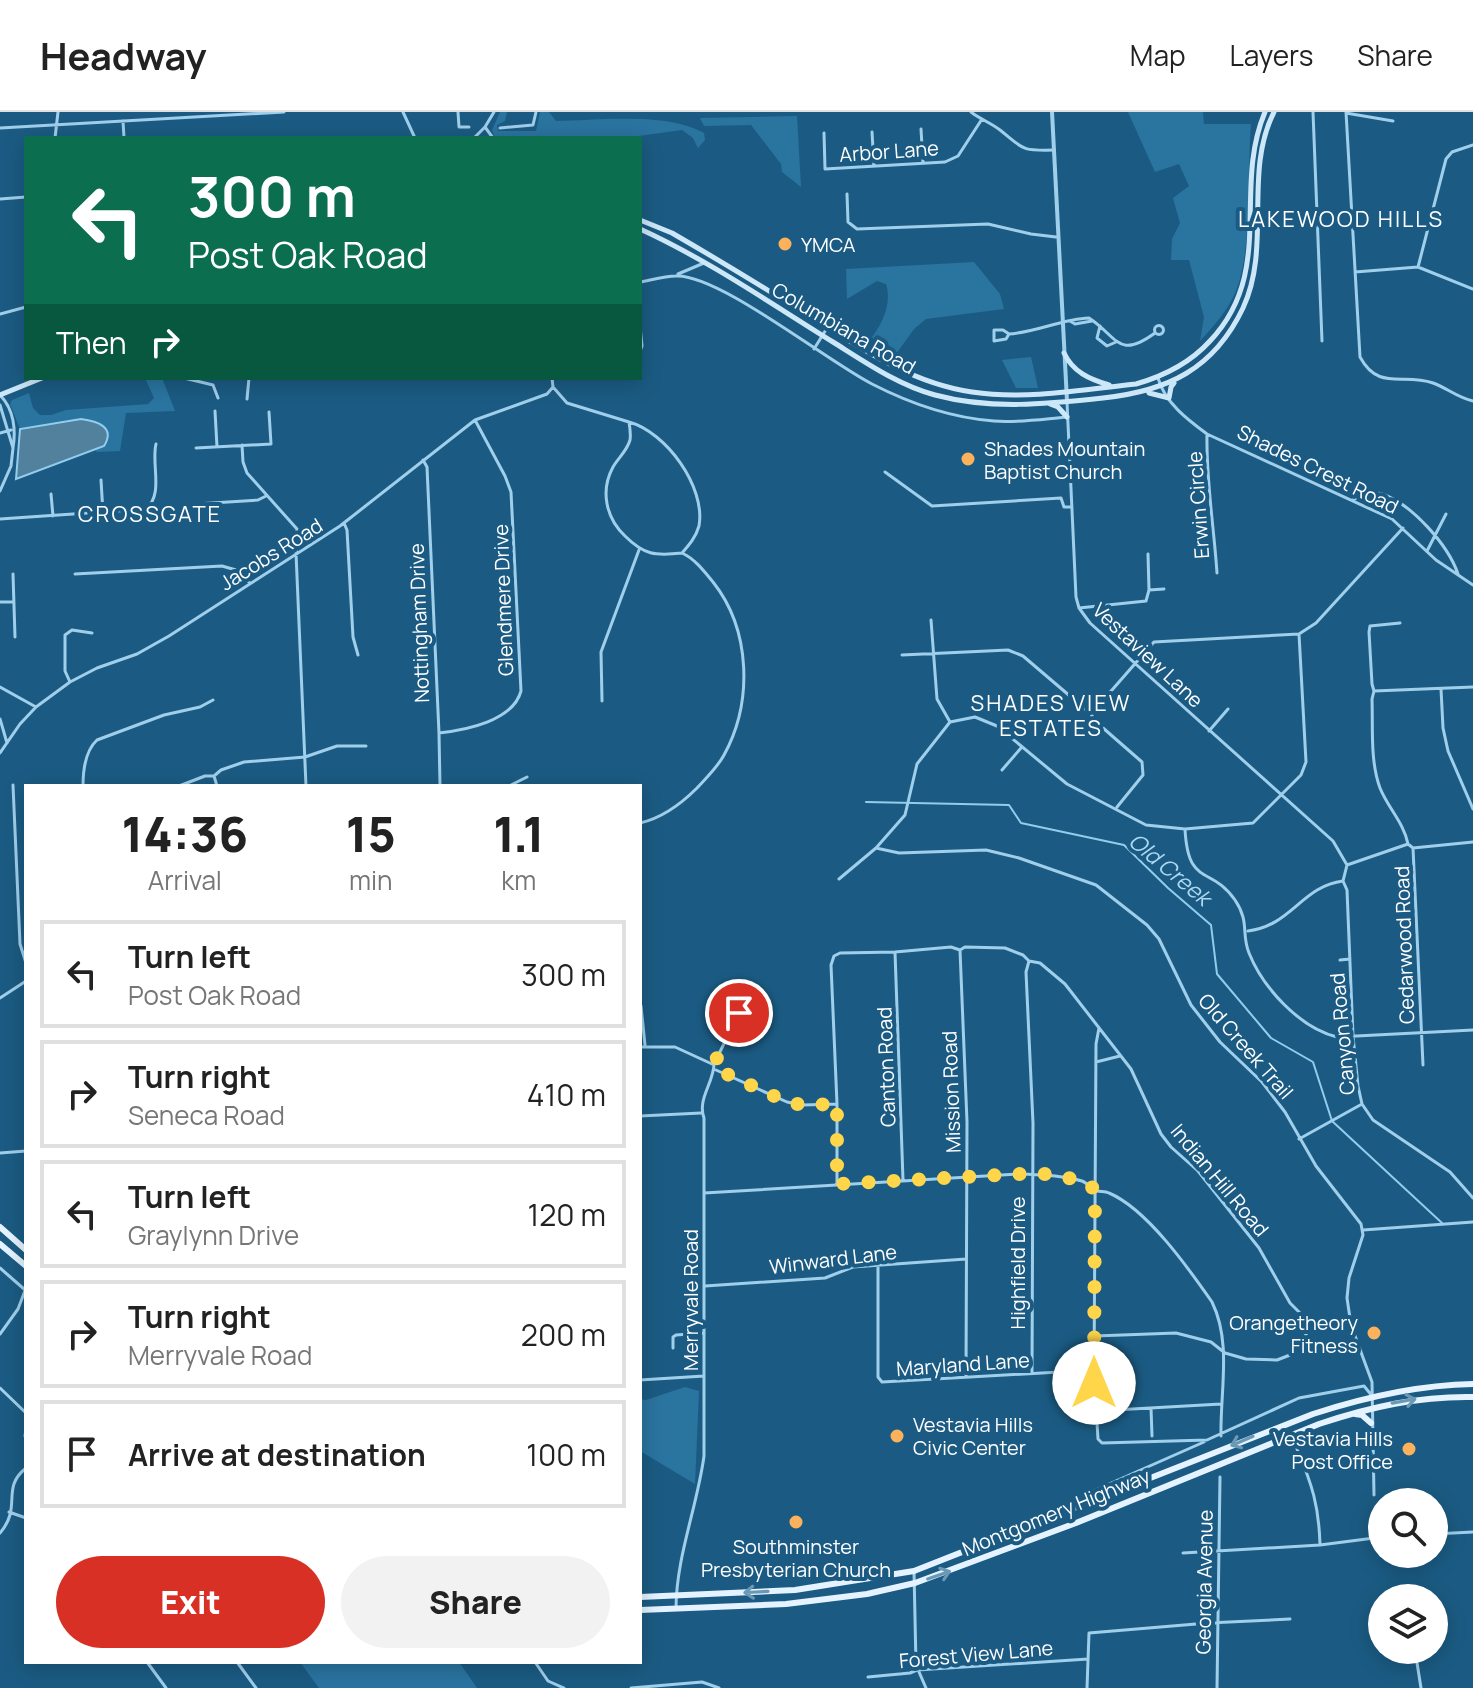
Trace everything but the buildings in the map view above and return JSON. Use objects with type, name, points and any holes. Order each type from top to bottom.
[{"type":"main road","name":"Columbiana Road","points":[[642,230],[704,263],[897,380],[936,395],[984,404],[1017,405],[1144,392],[1177,380],[1209,355],[1227,335],[1244,307],[1255,261],[1257,134],[1265,112]]},
{"type":"main road","name":"Columbiana Road","points":[[642,221],[672,233],[901,371],[939,385],[971,392],[1017,394],[1136,384],[1176,368],[1201,350],[1223,327],[1238,300],[1249,256],[1256,162],[1274,112]]},
{"type":"main road","points":[[1064,353],[1079,372],[1114,386]]},
{"type":"main road","points":[[0,395],[37,380]]},
{"type":"main road","points":[[1144,392],[1169,398],[1171,387],[1177,380]]},
{"type":"main road","points":[[936,395],[939,385]]},
{"type":"main road","points":[[1017,394],[1017,405]]},
{"type":"main road","points":[[1046,403],[1058,407],[1067,417]]},
{"type":"main road","points":[[0,1227],[24,1248]]},
{"type":"main road","points":[[0,1244],[24,1264]]},
{"type":"main road","name":"Montgomery Highway","points":[[642,1597],[795,1590],[914,1571],[1289,1422],[1373,1397],[1415,1389],[1473,1384]]},
{"type":"main road","name":"Montgomery Highway","points":[[642,1610],[786,1604],[867,1594],[915,1583],[1347,1414],[1417,1398],[1473,1397]]},
{"type":"main road","points":[[1347,1414],[1362,1415],[1371,1423]]},
{"type":"main road","points":[[1065,1513],[1069,1525]]},
{"type":"main road","points":[[829,1599],[843,1592],[846,1583]]},
{"type":"main road","points":[[720,1594],[720,1607]]},
{"type":"street","points":[[55,136],[58,112]]},
{"type":"street","points":[[0,128],[284,112]]},
{"type":"street","points":[[403,112],[414,136]]},
{"type":"street","points":[[458,112],[459,127],[469,127]]},
{"type":"street","points":[[476,136],[494,112]]},
{"type":"street","points":[[500,128],[533,125],[536,112]]},
{"type":"street","points":[[971,112],[996,127],[1019,147],[1035,151],[1054,150]]},
{"type":"street","points":[[1052,112],[1056,237],[1067,401]]},
{"type":"street","points":[[1313,112],[1322,341]]},
{"type":"street","points":[[1393,121],[1346,113],[1359,350],[1366,368],[1386,379],[1421,380],[1473,401]]},
{"type":"street","name":"Arbor Lane","points":[[824,133],[825,169],[950,161],[958,156],[982,119]]},
{"type":"street","points":[[123,121],[124,136]]},
{"type":"street","points":[[485,127],[492,136]]},
{"type":"street","points":[[921,129],[923,163]]},
{"type":"street","points":[[872,132],[874,166]]},
{"type":"street","points":[[1418,267],[1446,159],[1452,152],[1473,145]]},
{"type":"street","points":[[847,194],[848,222],[857,229],[983,223],[1056,237]]},
{"type":"street","points":[[0,199],[24,197]]},
{"type":"street","points":[[642,282],[675,275],[704,263]]},
{"type":"street","points":[[1355,272],[1418,267],[1473,289]]},
{"type":"street","points":[[675,275],[724,293],[875,386],[911,401],[958,415],[994,421],[1067,417]]},
{"type":"street","points":[[0,314],[24,308]]},
{"type":"street","points":[[1009,334],[1089,318],[1116,342]]},
{"type":"street","points":[[1100,326],[1097,338],[1107,346],[1116,342],[1136,345],[1155,333]]},
{"type":"street","points":[[814,349],[827,327]]},
{"type":"street","name":"Shades Crest Road","points":[[1158,376],[1161,387],[1183,416],[1207,434],[1392,519],[1427,551],[1473,585]]},
{"type":"street","points":[[192,380],[213,385],[218,398]]},
{"type":"street","points":[[247,399],[249,380]]},
{"type":"street","points":[[552,380],[553,387],[567,403],[629,422],[666,444],[692,485],[698,506],[699,525],[694,538],[682,553]]},
{"type":"street","name":"Jacobs Road","points":[[0,753],[36,707],[70,682],[147,648],[344,523],[475,420],[485,414],[539,398],[553,387]]},
{"type":"street","points":[[0,395],[7,402],[15,429],[11,466],[0,491]]},
{"type":"street","name":"Vestaview Lane","points":[[1067,401],[1079,608],[1090,623],[1333,841],[1347,865]]},
{"type":"street","points":[[0,405],[13,448]]},
{"type":"street","points":[[215,411],[217,447]]},
{"type":"street","points":[[196,448],[271,444],[269,412]]},
{"type":"street","name":"Glendmere Drive","points":[[439,733],[459,731],[498,717],[513,707],[521,691],[511,492],[475,420]]},
{"type":"street","points":[[629,422],[630,441],[611,472],[605,490],[610,516],[618,530],[639,550],[655,554],[682,553],[724,596],[740,631],[744,672],[738,722],[724,756],[690,795],[661,815],[642,822]]},
{"type":"street","points":[[0,433],[15,429]]},
{"type":"street","name":"Erwin Circle","points":[[1207,434],[1217,573]]},
{"type":"street","points":[[0,519],[139,511],[152,504],[155,494],[156,444]]},
{"type":"street","points":[[242,445],[244,466],[266,496],[297,529],[306,784]]},
{"type":"street","name":"Nottingham Drive","points":[[423,460],[427,467],[440,784]]},
{"type":"street","points":[[885,472],[932,506],[1061,498],[1064,507],[1072,507]]},
{"type":"street","points":[[101,480],[103,513]]},
{"type":"street","points":[[51,494],[53,516]]},
{"type":"street","points":[[1352,500],[1365,494],[1381,494],[1416,515],[1449,554],[1458,575]]},
{"type":"street","points":[[196,504],[258,500],[266,496]]},
{"type":"street","points":[[1427,551],[1446,514]]},
{"type":"street","points":[[344,523],[347,530],[353,637],[358,655]]},
{"type":"street","points":[[1091,714],[1154,642],[1299,634],[1316,623],[1403,528]]},
{"type":"street","points":[[602,701],[601,652],[639,550]]},
{"type":"street","points":[[1079,608],[1146,601],[1149,590],[1148,554]]},
{"type":"street","points":[[75,574],[222,566],[236,570],[250,583]]},
{"type":"street","points":[[13,574],[15,637]]},
{"type":"street","points":[[1149,590],[1164,589]]},
{"type":"street","points":[[0,602],[14,602]]},
{"type":"street","points":[[931,620],[937,699],[950,722]]},
{"type":"street","name":"Cedarwood Road","points":[[1400,623],[1370,626],[1372,699],[1377,777],[1406,833],[1408,844],[1413,848],[1423,1065]]},
{"type":"street","points":[[70,682],[65,671],[65,635],[72,630],[92,633]]},
{"type":"street","points":[[839,879],[876,848],[905,815],[917,764],[950,722],[966,717],[987,720],[997,726],[1067,784],[1146,825],[1185,829],[1253,823],[1301,775],[1306,762],[1299,634]]},
{"type":"street","points":[[902,655],[1015,651],[1091,714],[1142,762],[1140,779],[1117,808]]},
{"type":"street","points":[[0,687],[36,707]]},
{"type":"street","points":[[1374,691],[1473,687]]},
{"type":"street","points":[[1441,689],[1448,751],[1473,809]]},
{"type":"street","points":[[83,784],[86,758],[97,740],[213,700]]},
{"type":"street","points":[[1209,731],[1228,709]]},
{"type":"street","points":[[0,719],[7,743]]},
{"type":"street","points":[[184,784],[214,776],[221,770],[244,762],[305,757],[337,746],[366,746]]},
{"type":"street","points":[[1002,770],[1021,748]]},
{"type":"street","points":[[214,776],[216,784]]},
{"type":"street","points":[[513,784],[527,777]]},
{"type":"street","points":[[13,785],[20,944],[24,957]]},
{"type":"street","points":[[1185,829],[1189,860],[1197,871],[1234,897],[1242,912],[1248,931],[1246,943],[1258,971],[1282,1002],[1326,1035],[1473,1030]]},
{"type":"street","points":[[1413,848],[1473,842]]},
{"type":"street","points":[[1347,865],[1408,844]]},
{"type":"street","name":"Old Creek Trail","points":[[876,848],[899,853],[986,850],[1032,862],[1096,885],[1147,925],[1159,939],[1191,1005],[1220,1042],[1262,1082],[1285,1112],[1316,1166],[1358,1217],[1363,1230]]},
{"type":"street","name":"Canyon Road","points":[[1347,865],[1343,881],[1347,890],[1353,1036],[1362,1104],[1373,1120],[1450,1172],[1473,1198]]},
{"type":"street","points":[[1248,931],[1275,923],[1316,888],[1343,881]]},
{"type":"street","name":"Indian Hill Road","points":[[837,1104],[831,965],[834,956],[840,953],[951,947],[960,950],[965,947],[1005,948],[1023,955],[1055,975],[1099,1026],[1145,1096],[1161,1134],[1198,1171],[1259,1248],[1284,1295],[1312,1325]]},
{"type":"street","name":"Mission Road","points":[[960,950],[967,1178],[966,1377]]},
{"type":"street","name":"Canton Road","points":[[895,952],[903,1181]]},
{"type":"street","points":[[1340,960],[1350,959]]},
{"type":"street","name":"Highfield Drive","points":[[1029,961],[1026,972],[1033,1123],[1032,1374]]},
{"type":"street","points":[[0,998],[24,982]]},
{"type":"street","name":"Merryvale Road","points":[[676,1609],[677,1572],[700,1485],[704,1456],[704,1118],[701,1113],[706,1085],[739,1013],[738,997]]},
{"type":"street","points":[[642,1026],[643,1046],[675,1047],[787,1102],[837,1104],[837,1184]]},
{"type":"street","points":[[1099,1026],[1096,1062],[1094,1336],[1098,1439],[1102,1443],[1207,1440]]},
{"type":"street","points":[[1096,1062],[1121,1056]]},
{"type":"street","points":[[1299,1139],[1362,1104]]},
{"type":"street","points":[[642,1116],[701,1113]]},
{"type":"street","points":[[0,1153],[24,1151]]},
{"type":"street","points":[[704,1193],[1031,1174],[1051,1174],[1086,1182],[1095,1190],[1119,1199],[1160,1235],[1212,1302],[1218,1314],[1225,1353],[1221,1436]]},
{"type":"street","points":[[1374,1488],[1371,1375],[1351,1325],[1347,1288],[1363,1230],[1473,1222]]},
{"type":"street","name":"Winward Lane","points":[[704,1286],[825,1278],[849,1268],[966,1259]]},
{"type":"street","name":"Maryland Lane","points":[[878,1265],[878,1377],[882,1382],[1094,1370]]},
{"type":"street","points":[[0,1268],[24,1287]]},
{"type":"street","points":[[0,1334],[18,1309],[24,1294]]},
{"type":"street","points":[[1094,1336],[1176,1333],[1211,1342],[1225,1353],[1246,1359],[1277,1360],[1290,1355],[1298,1347],[1312,1325],[1332,1329],[1351,1325]]},
{"type":"street","points":[[673,1348],[673,1337],[676,1335],[704,1333]]},
{"type":"street","points":[[642,1380],[704,1376]]},
{"type":"street","points":[[1065,1513],[1075,1499],[1221,1436],[1299,1398],[1364,1386],[1373,1397]]},
{"type":"street","points":[[0,1388],[24,1411]]},
{"type":"street","points":[[1097,1411],[1221,1404]]},
{"type":"street","points":[[1151,1408],[1152,1436]]},
{"type":"street","points":[[1297,1449],[1308,1470],[1319,1508],[1320,1545]]},
{"type":"street","points":[[13,1474],[24,1469]]},
{"type":"street","name":"Georgia Avenue","points":[[1217,1688],[1220,1477]]},
{"type":"street","points":[[0,1533],[9,1512],[5,1503]]},
{"type":"street","points":[[9,1512],[24,1517]]},
{"type":"street","points":[[1448,1533],[1473,1532]]},
{"type":"street","points":[[1183,1553],[1320,1545],[1368,1539]]},
{"type":"street","points":[[914,1571],[917,1670],[926,1688]]},
{"type":"street","points":[[1087,1688],[1089,1633],[1290,1619]]},
{"type":"street","name":"Forest View Lane","points":[[868,1677],[917,1670],[1088,1659]]},
{"type":"street","points":[[148,1664],[166,1688]]},
{"type":"street","points":[[238,1664],[256,1688]]},
{"type":"street","points":[[536,1664],[548,1681],[564,1688]]},
{"type":"street","points":[[1417,1664],[1421,1688]]},
{"type":"street","points":[[631,1688],[702,1682],[719,1688]]},
{"type":"shaded area","points":[[500,112],[507,112],[505,121],[497,125],[498,131],[536,131],[540,112],[549,112],[556,121],[633,119],[672,122],[704,133],[705,140],[698,148],[693,138],[682,130],[638,136],[494,136],[492,130]]},
{"type":"shaded area","points":[[1128,112],[1203,112],[1204,124],[1251,124],[1247,232],[1241,273],[1229,305],[1200,341],[1204,317],[1189,260],[1171,260],[1172,239],[1180,223],[1173,198],[1189,186],[1179,164],[1155,172]]},
{"type":"shaded area","points":[[797,116],[801,187],[782,172],[781,164],[751,125],[704,126],[700,118]]},
{"type":"shaded area","points":[[974,262],[1000,294],[1004,309],[926,319],[914,329],[891,361],[880,356],[880,347],[872,337],[885,312],[888,298],[886,284],[877,281],[847,299],[846,269]]},
{"type":"shaded area","points":[[1031,357],[1038,388],[1016,388],[1002,360]]},
{"type":"shaded area","points":[[146,380],[163,380],[175,411],[126,413],[120,451],[97,452],[94,449],[104,446],[81,419],[20,429],[10,404],[12,400],[29,393],[33,408],[40,415],[51,415],[66,410],[148,404],[154,398]]},
{"type":"shaded area","points":[[81,419],[103,426],[108,434],[104,446],[16,479],[20,429]]},
{"type":"shaded area","points":[[685,1387],[699,1391],[695,1484],[642,1452],[642,1399]]},
{"type":"shaded area","points":[[301,1664],[460,1664],[477,1688],[319,1688]]},
{"type":"waterway","name":"Old Creek","points":[[866,802],[1009,805],[1021,823],[1124,845],[1211,925],[1217,974],[1271,1038],[1313,1062],[1332,1121],[1442,1223]]},
{"type":"place","name":"YMCA","points":[[785,244]]},
{"type":"place","name":"Shades Mountain Baptist Church","points":[[968,459]]},
{"type":"place","name":"Orangetheory Fitness","points":[[1374,1333]]},
{"type":"place","name":"Vestavia Hills Civic Center","points":[[897,1436]]},
{"type":"place","name":"Vestavia Hills Post Office","points":[[1409,1449]]},
{"type":"place","name":"Southminster Presbyterian Church","points":[[796,1522]]},
{"type":"district","name":"LAKEWOOD HILLS","points":[[1341,219]]},
{"type":"district","name":"CROSSGATE","points":[[150,514]]},
{"type":"district","name":"SHADES VIEW ESTATES","points":[[1051,716]]},
{"type":"route","points":[[739,1013],[714,1064],[716,1069],[787,1102],[837,1104],[837,1184],[1051,1174],[1086,1182],[1095,1190],[1094,1383]]}]
